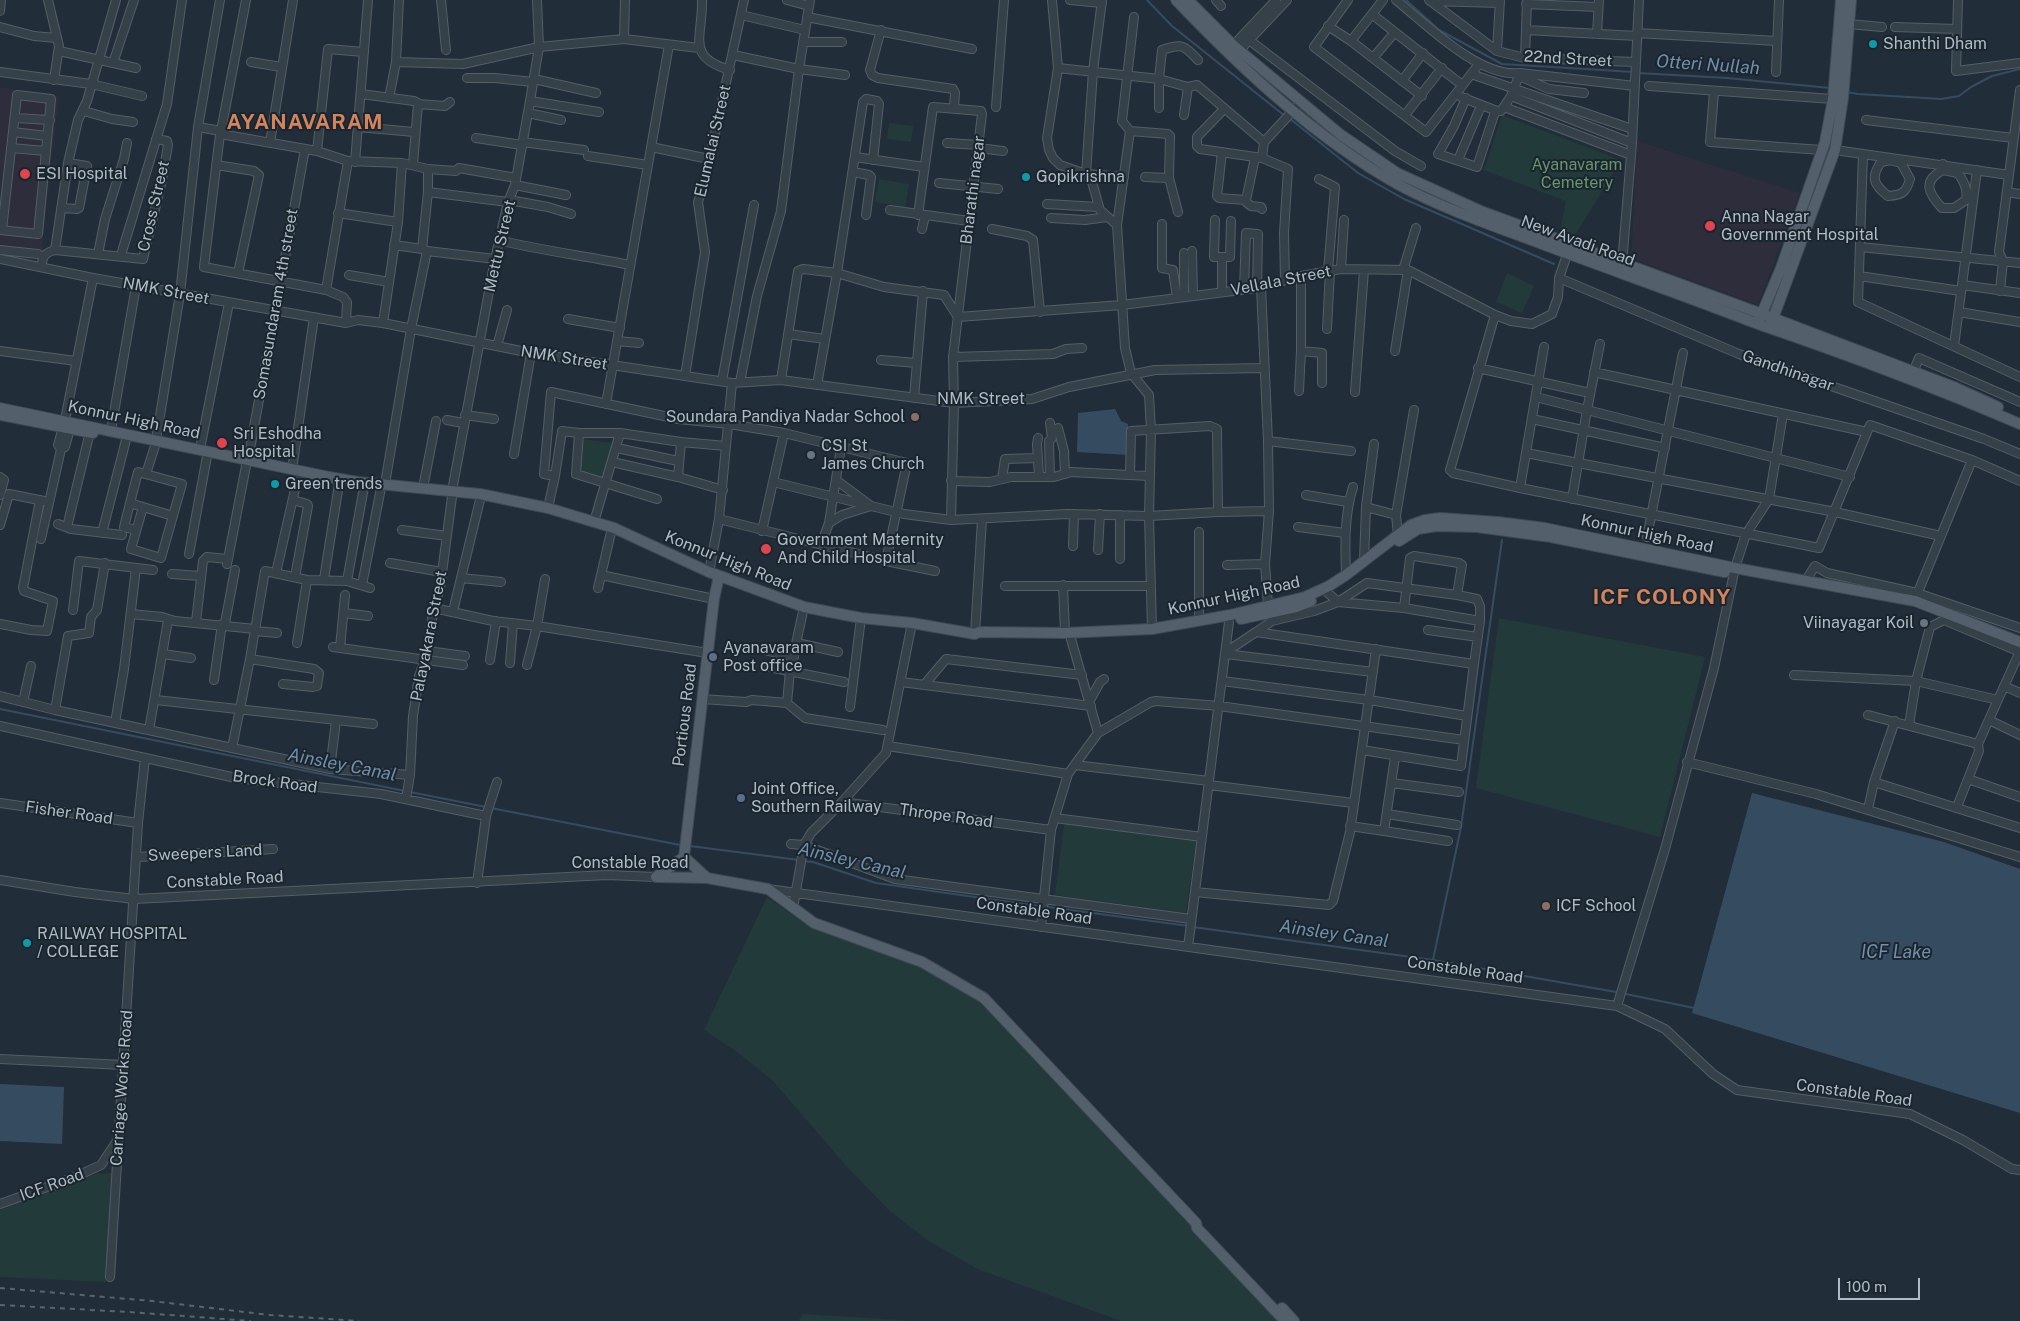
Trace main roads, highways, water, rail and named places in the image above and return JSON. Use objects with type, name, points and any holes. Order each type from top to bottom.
[{"type":"main road","name":"New Avadi Road","points":[[1176,0],[1233,51],[1294,110],[1359,160],[1400,185],[1473,219],[1622,264],[1760,319]]},
{"type":"main road","name":"New Avadi Road","points":[[1188,0],[1233,51],[1341,135],[1397,173],[1569,249],[1760,319],[1913,372],[2020,417]]},
{"type":"main road","points":[[1760,319],[1787,267],[1835,150],[1841,0]]},
{"type":"main road","points":[[1772,323],[1837,92],[1850,0]]},
{"type":"main road","name":"New Avadi Road","points":[[1772,323],[1803,338],[1949,394],[2020,424]]},
{"type":"main road","name":"Konnur High Road","points":[[0,408],[126,440],[158,443]]},
{"type":"main road","name":"Konnur High Road","points":[[0,415],[111,430],[158,443],[205,452],[339,484],[364,487],[423,488],[480,500],[498,499]]},
{"type":"main road","name":"Konnur High Road","points":[[295,473],[452,494],[480,494],[548,508],[612,528],[709,572],[804,607],[861,618],[975,634],[979,632],[1068,636],[1152,629],[1230,615],[1305,597],[1329,586],[1346,575],[1411,525],[1425,520],[1440,518],[1498,522],[1645,543],[1735,571],[1916,597],[2020,642]]},
{"type":"main road","points":[[1068,636],[1138,636],[1229,622],[1296,607],[1328,593],[1418,529],[1437,526],[1477,527],[1551,537],[1735,571],[1930,611],[2020,651]]},
{"type":"main road","name":"Portious Road","points":[[684,857],[714,599],[719,576]]},
{"type":"main road","points":[[684,857],[707,878]]},
{"type":"main road","name":"Constable Road","points":[[684,857],[656,877],[707,878],[768,889],[814,923],[922,962],[984,998],[1196,1223],[1197,1228],[1275,1305]]},
{"type":"main road","points":[[1275,1305],[1285,1321]]},
{"type":"main road","points":[[1275,1305],[1294,1321]]},
{"type":"water","points":[[1115,409],[1121,421],[1128,424],[1129,455],[1077,452],[1078,413]]},
{"type":"water","name":"ICF Lake","points":[[1752,793],[1944,842],[2020,869],[2020,1113],[1692,1013]]},
{"type":"water","points":[[0,1084],[64,1087],[62,1144],[0,1141]]},
{"type":"waterway","points":[[1147,0],[1172,26],[1285,116]]},
{"type":"waterway","name":"Otteri Nullah","points":[[1406,0],[1439,30],[1502,64],[1634,72]]},
{"type":"waterway","name":"Otteri Nullah","points":[[1847,92],[1941,99],[1959,96],[1992,76],[2020,69]]},
{"type":"waterway","name":"Otteri Nullah","points":[[1638,73],[1727,78],[1830,88]]},
{"type":"waterway","points":[[1289,118],[1358,173],[1404,199],[1554,264]]},
{"type":"waterway","points":[[1433,960],[1461,827],[1502,540]]},
{"type":"waterway","name":"Ainsley Canal","points":[[0,709],[405,791]]},
{"type":"waterway","name":"Ainsley Canal","points":[[410,792],[486,807]]},
{"type":"waterway","name":"Ainsley Canal","points":[[491,808],[680,845]]},
{"type":"waterway","name":"Ainsley Canal","points":[[690,846],[799,860]]},
{"type":"waterway","name":"Ainsley Canal","points":[[803,861],[813,862],[876,883],[1038,906]]},
{"type":"waterway","name":"Ainsley Canal","points":[[1048,907],[1189,926]]},
{"type":"waterway","name":"Ainsley Canal","points":[[1193,927],[1433,960],[1616,992]]},
{"type":"waterway","name":"Ainsley Canal","points":[[1626,994],[1694,1008]]},
{"type":"railway","points":[[0,1288],[152,1301],[270,1315],[359,1321]]},
{"type":"railway","points":[[0,1305],[251,1321]]},
{"type":"place","name":"Shanthi Dham","points":[[1873,44]]},
{"type":"place","name":"ESI Hospital","points":[[25,174]]},
{"type":"place","name":"Gopikrishna","points":[[1026,177]]},
{"type":"place","name":"Anna Nagar Government Hospital","points":[[1710,226]]},
{"type":"place","name":"Soundara Pandiya Nadar School","points":[[915,417]]},
{"type":"place","name":"Sri Eshodha Hospital","points":[[222,443]]},
{"type":"place","name":"CSI St James Church","points":[[811,455]]},
{"type":"place","name":"Green trends","points":[[275,484]]},
{"type":"place","name":"Government Maternity And Child Hospital","points":[[766,549]]},
{"type":"place","name":"Viinayagar Koil","points":[[1924,623]]},
{"type":"place","name":"Ayanavaram Post office","points":[[713,657]]},
{"type":"place","name":"Joint Office, Southern Railway","points":[[741,798]]},
{"type":"place","name":"ICF School","points":[[1546,906]]},
{"type":"place","name":"RAILWAY HOSPITAL / COLLEGE","points":[[27,943]]},
{"type":"district","name":"AYANAVARAM","points":[[305,123]]},
{"type":"district","name":"ICF COLONY","points":[[1662,598]]},
{"type":"park label","name":"Ayanavaram Cemetery","points":[[1577,174]]}]
